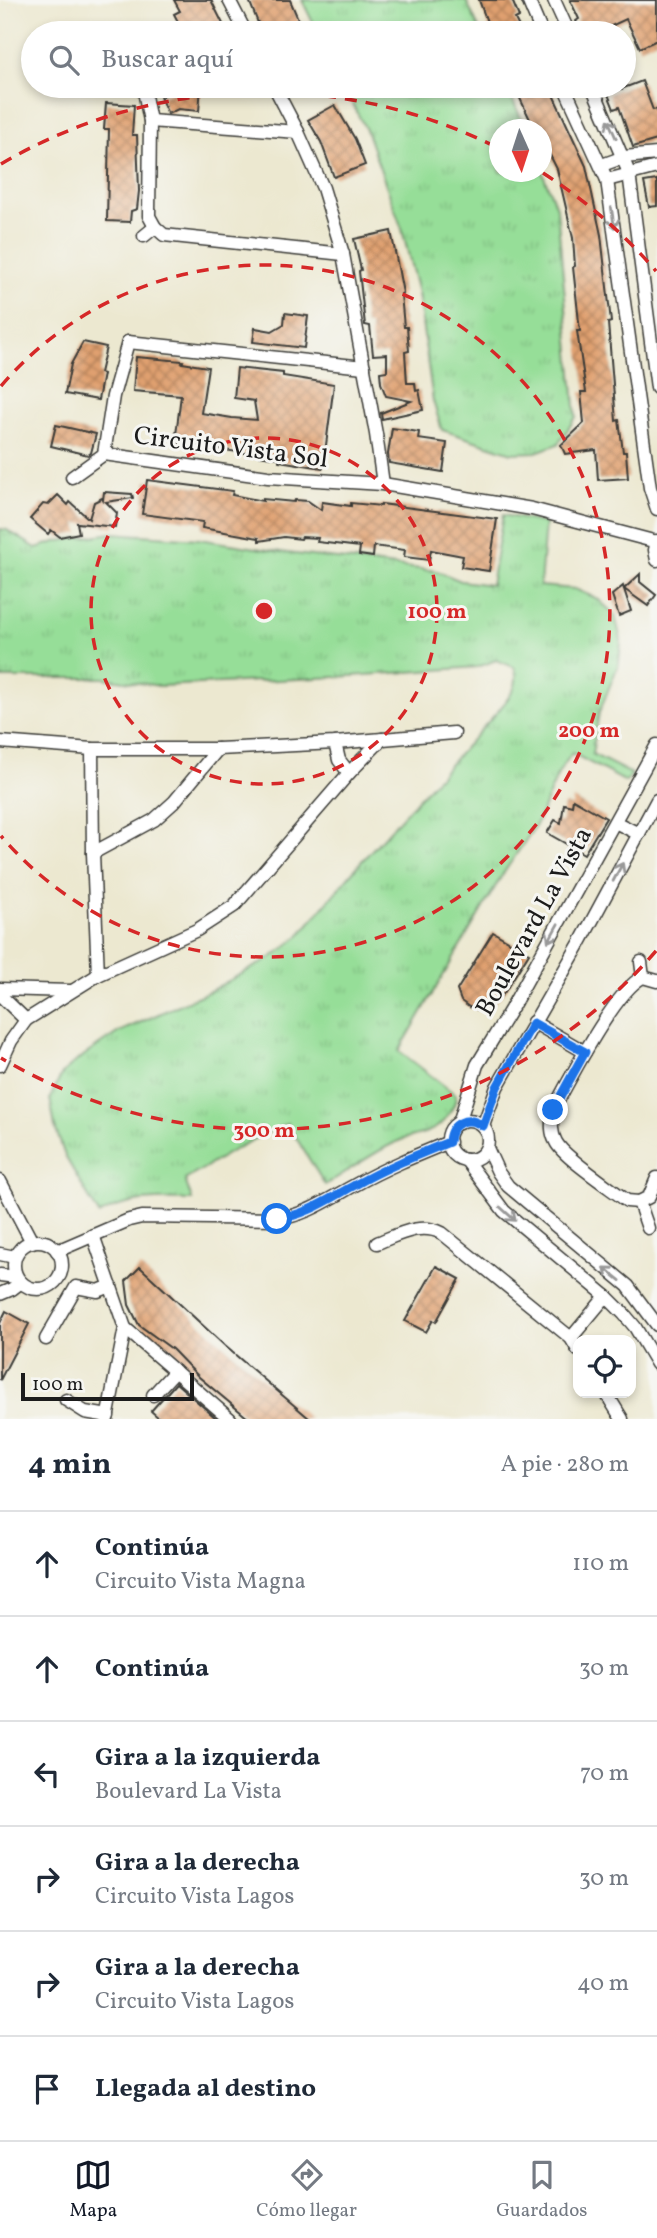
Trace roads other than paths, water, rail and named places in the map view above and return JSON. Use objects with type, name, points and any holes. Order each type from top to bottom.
[{"type":"street","points":[[229,0],[240,21]]},
{"type":"street","points":[[528,0],[537,21]]},
{"type":"street","points":[[554,0],[564,21]]},
{"type":"street","points":[[145,98],[150,121],[149,216],[155,227],[164,235],[343,254]]},
{"type":"street","points":[[280,98],[323,188],[343,254],[383,484]]},
{"type":"street","points":[[569,98],[607,180],[650,488],[657,509]]},
{"type":"street","points":[[597,98],[629,173],[657,388]]},
{"type":"street","points":[[150,121],[298,132]]},
{"type":"street","points":[[602,165],[624,157],[657,154]]},
{"type":"street","points":[[607,180],[657,167]]},
{"type":"street","points":[[144,236],[155,227]]},
{"type":"street","points":[[120,330],[128,342],[364,367]]},
{"type":"street","name":"Circuito Vista Sol","points":[[128,342],[113,396],[104,454],[268,477],[383,484],[532,509],[657,541]]},
{"type":"street","points":[[633,374],[656,371]]},
{"type":"street","points":[[72,477],[104,454]]},
{"type":"street","points":[[657,541],[657,561]]},
{"type":"street","points":[[0,742],[92,749],[218,748],[335,743],[454,733]]},
{"type":"street","points":[[0,1065],[11,1041],[26,1020],[98,975],[197,930],[234,906],[382,739]]},
{"type":"street","points":[[335,743],[339,760],[349,774]]},
{"type":"street","name":"Boulevard La Vista","points":[[459,1123],[477,1065],[657,745]]},
{"type":"street","points":[[93,853],[154,820],[174,802],[218,748]]},
{"type":"street","points":[[92,749],[98,975]]},
{"type":"street","name":"Boulevard La Vista","points":[[483,1126],[497,1087],[580,943],[657,800]]},
{"type":"street","points":[[615,822],[639,834]]},
{"type":"street","points":[[640,962],[643,977]]},
{"type":"street","points":[[657,981],[643,977],[629,986],[585,1052],[553,1110],[552,1131],[559,1148],[627,1201],[639,1202],[649,1197],[657,1178]]},
{"type":"street","points":[[0,989],[70,991]]},
{"type":"street","points":[[0,995],[26,1020]]},
{"type":"street","points":[[533,1023],[585,1052]]},
{"type":"street","points":[[657,1325],[628,1286],[508,1186],[487,1148],[488,1136],[483,1126],[471,1121],[459,1123],[451,1131],[449,1142],[454,1154],[466,1160],[504,1211],[606,1296],[635,1327],[657,1364]]},
{"type":"street","points":[[57,1251],[142,1217],[295,1217],[313,1210],[387,1169],[449,1142]]},
{"type":"street","points":[[466,1160],[479,1157],[487,1148]]},
{"type":"street","points":[[0,1181],[33,1242]]},
{"type":"street","points":[[639,1202],[648,1228]]},
{"type":"street","points":[[377,1243],[416,1229],[426,1228],[442,1233],[573,1342]]},
{"type":"street","points":[[66,1400],[85,1412],[108,1418],[125,1328],[93,1235]]},
{"type":"street","points":[[0,1275],[18,1280],[34,1289],[42,1289],[56,1281],[62,1266],[57,1251],[46,1243],[33,1242],[19,1250],[13,1263],[18,1280]]},
{"type":"street","points":[[0,1254],[15,1256]]},
{"type":"street","points":[[0,1294],[6,1293],[18,1280]]},
{"type":"street","points":[[46,1339],[76,1287],[92,1291],[111,1286]]},
{"type":"street","points":[[581,1335],[606,1296]]},
{"type":"street","points":[[125,1328],[230,1419]]},
{"type":"street","points":[[153,1395],[175,1371]]},
{"type":"street","points":[[609,1398],[622,1419]]}]
